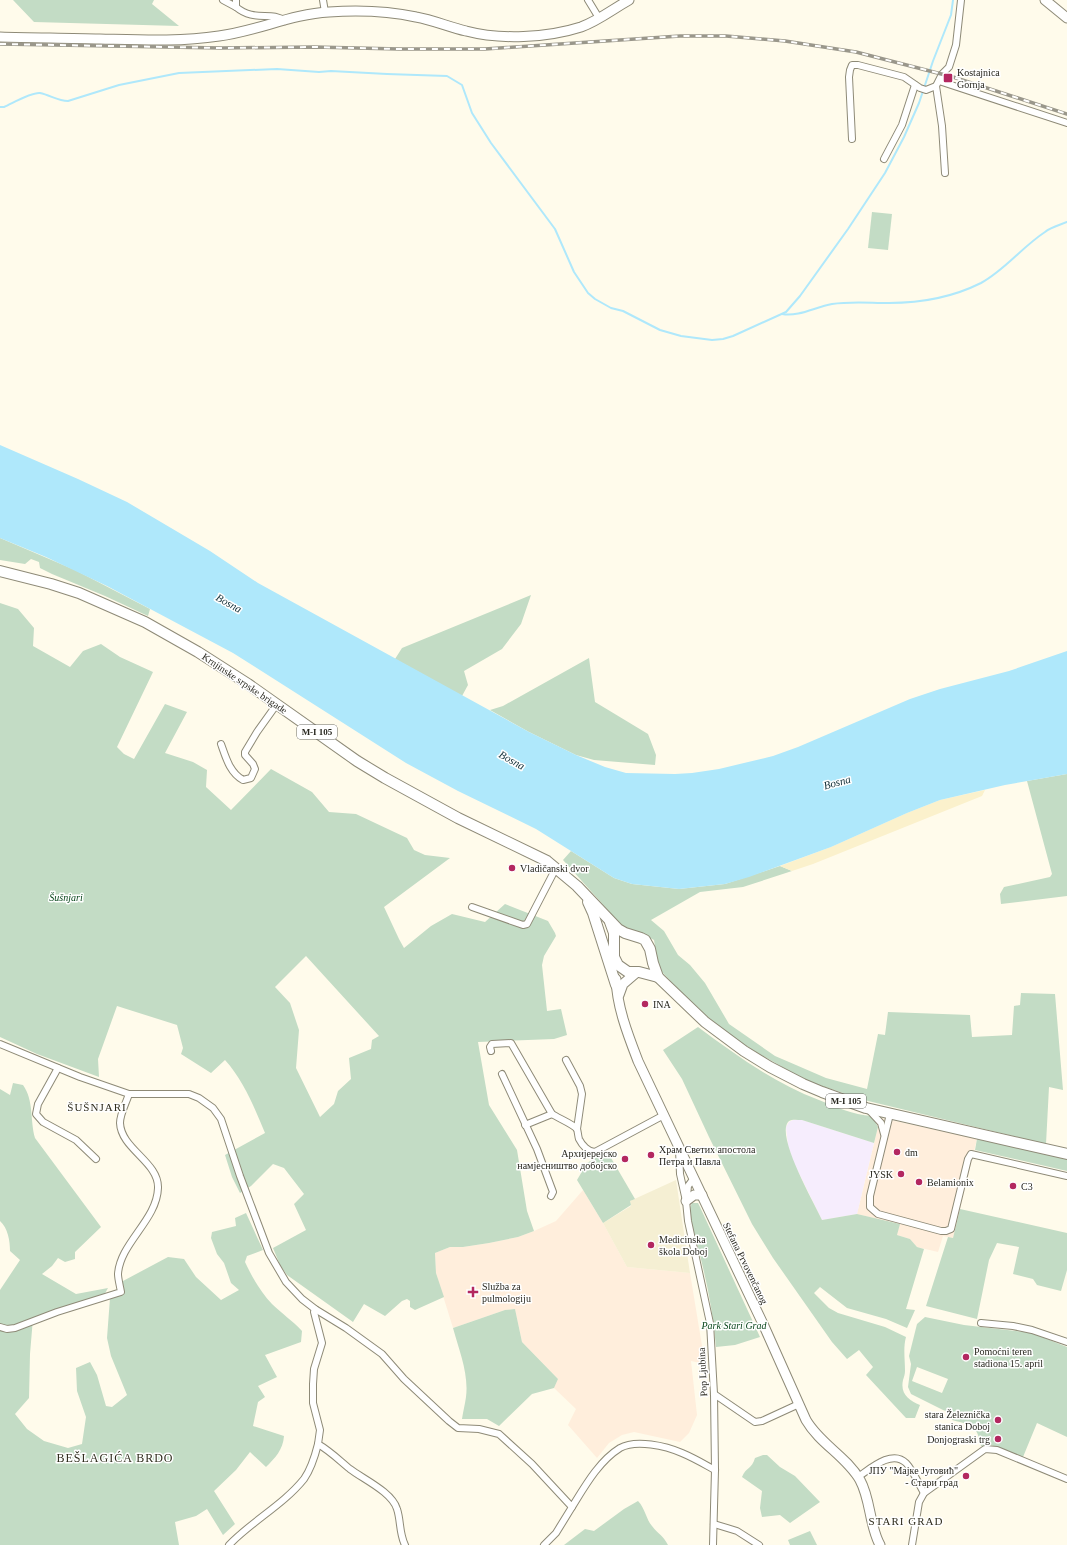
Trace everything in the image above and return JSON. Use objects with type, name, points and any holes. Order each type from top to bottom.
[{"type":"main road","name":"Krnjinske srpske brigade","points":[[0,571],[80,593],[144,622],[198,652],[385,778],[458,818],[537,856],[556,868],[584,894],[610,922]]},
{"type":"main road","points":[[584,894],[593,913],[616,985]]},
{"type":"main road","name":"M-I 105","points":[[610,922],[618,929],[631,936],[645,940],[650,949],[658,976],[705,1022],[724,1037],[770,1067],[822,1092],[866,1108],[1067,1154]]},
{"type":"main road","name":"M-I 105","points":[[610,922],[614,933],[614,957],[616,962]]},
{"type":"main road","points":[[615,948],[623,938],[631,936]]},
{"type":"main road","points":[[638,972],[648,965],[651,954]]},
{"type":"main road","points":[[616,962],[624,971],[658,976]]},
{"type":"street","points":[[223,0],[236,3],[243,13],[250,16],[277,17],[285,21]]},
{"type":"street","points":[[324,0],[325,12]]},
{"type":"street","points":[[588,0],[598,18]]},
{"type":"street","points":[[0,37],[187,40],[241,33],[308,14],[364,11],[395,13],[446,24],[466,31],[487,35],[517,37],[566,30],[582,26],[629,0]]},
{"type":"street","points":[[944,173],[942,126],[937,84],[942,74],[949,67],[956,45],[960,0]]},
{"type":"street","points":[[1045,0],[1067,18]]},
{"type":"street","points":[[852,139],[849,77],[851,67],[855,65],[908,78],[921,87],[937,84],[1067,122]]},
{"type":"street","points":[[884,159],[921,87]]},
{"type":"street","points":[[221,744],[235,774],[243,780],[251,778],[255,769],[253,764],[245,755],[245,752],[277,704]]},
{"type":"street","points":[[472,907],[523,925],[527,924],[556,868]]},
{"type":"street","name":"Stefana Prvovenčanog","points":[[616,962],[616,985],[619,1000],[627,1032],[638,1061],[767,1332],[806,1420],[813,1431],[842,1458],[858,1477],[866,1497],[872,1528],[880,1545]]},
{"type":"street","points":[[619,1000],[623,984],[638,972]]},
{"type":"street","points":[[491,1051],[490,1047],[492,1044],[511,1043],[552,1114],[577,1129]]},
{"type":"street","points":[[0,1044],[58,1068],[129,1094],[189,1094],[199,1098],[213,1108],[221,1119],[240,1176],[269,1253],[286,1282],[315,1309],[346,1328],[382,1354],[404,1379],[458,1428],[479,1429],[499,1434],[512,1448],[532,1464],[572,1507]]},
{"type":"street","points":[[566,1060],[580,1086],[582,1094],[577,1129],[579,1139],[589,1151],[595,1152],[664,1115]]},
{"type":"street","points":[[58,1068],[38,1104],[36,1114],[42,1122],[76,1140],[96,1158]]},
{"type":"street","points":[[502,1074],[542,1162],[553,1192],[551,1196]]},
{"type":"street","points":[[0,1327],[7,1329],[15,1328],[57,1312],[121,1292],[118,1274],[121,1260],[151,1211],[157,1195],[158,1187],[157,1179],[152,1171],[122,1131],[120,1123],[121,1115],[129,1094]]},
{"type":"street","points":[[866,1108],[880,1123],[884,1136]]},
{"type":"street","points":[[525,1126],[552,1114]]},
{"type":"street","points":[[890,1114],[870,1196],[870,1207],[878,1214],[941,1231],[951,1229],[970,1154],[1067,1176]]},
{"type":"street","points":[[680,1147],[680,1174],[686,1201]]},
{"type":"street","points":[[686,1201],[688,1186],[694,1178]]},
{"type":"street","points":[[686,1201],[694,1195],[702,1195]]},
{"type":"street","name":"Pop Ljubina","points":[[686,1201],[688,1221],[710,1323],[714,1394],[715,1470],[713,1545]]},
{"type":"street","points":[[229,1545],[242,1531],[273,1508],[304,1478],[310,1468],[318,1444],[320,1430],[313,1402],[314,1369],[322,1343],[314,1312],[315,1309]]},
{"type":"street","points":[[981,1323],[1013,1326],[1032,1330],[1067,1342]]},
{"type":"street","points":[[714,1394],[755,1422],[762,1421],[799,1404]]},
{"type":"street","points":[[318,1444],[392,1500],[397,1508],[401,1536],[405,1545]]},
{"type":"street","points":[[544,1545],[556,1533],[590,1479],[603,1463],[621,1448],[632,1445],[657,1445],[682,1453],[715,1470]]},
{"type":"street","points":[[912,1545],[919,1502],[924,1493],[980,1452],[988,1448],[997,1450],[1067,1479]]},
{"type":"street","points":[[858,1477],[880,1461],[887,1458],[893,1458],[906,1463],[924,1493]]},
{"type":"street","points":[[714,1524],[737,1531],[759,1545]]},
{"type":"shaded area","points":[[872,1116],[977,1139],[953,1238],[943,1236],[938,1252],[917,1247],[910,1239],[897,1235],[899,1224],[857,1214],[878,1127]]},
{"type":"shaded area","points":[[793,1120],[802,1120],[874,1143],[857,1214],[822,1220],[793,1161],[788,1145],[786,1127],[789,1122]]},
{"type":"shaded area","name":"Medicinska škola Doboj","points":[[676,1180],[690,1273],[627,1267],[603,1223],[631,1206],[630,1201]]},
{"type":"shaded area","points":[[583,1190],[627,1267],[690,1273],[705,1364],[691,1361],[697,1415],[689,1433],[680,1442],[634,1432],[622,1435],[609,1443],[597,1458],[568,1425],[576,1409],[554,1388],[558,1379],[522,1342],[515,1309],[505,1310],[453,1328],[436,1273],[435,1253],[450,1247],[463,1247],[489,1243],[518,1237],[534,1231],[556,1221]]},
{"type":"green space","points":[[13,0],[154,0],[152,4],[179,26],[34,22]]},
{"type":"green space","points":[[872,212],[892,214],[888,250],[868,248]]},
{"type":"green space","points":[[0,538],[75,570],[150,609],[148,616],[52,574],[40,568],[39,562],[31,559],[25,564],[0,560]]},
{"type":"green space","points":[[531,595],[521,624],[502,649],[464,671],[468,685],[462,696],[395,659],[402,648]]},
{"type":"green space","name":"Šušnjari","points":[[0,603],[18,609],[34,628],[33,646],[70,667],[83,651],[101,644],[120,657],[153,672],[117,747],[124,754],[134,759],[165,704],[187,712],[165,753],[193,762],[207,770],[206,787],[231,810],[271,769],[312,792],[329,812],[356,814],[407,838],[414,850],[425,855],[450,858],[384,907],[404,948],[431,926],[452,914],[485,922],[505,904],[548,921],[556,936],[544,956],[542,965],[547,1011],[561,1009],[567,1035],[554,1039],[478,1042],[489,1105],[517,1150],[527,1211],[534,1231],[518,1237],[489,1243],[463,1247],[450,1247],[435,1253],[436,1273],[444,1297],[415,1310],[410,1307],[410,1301],[407,1299],[402,1301],[385,1316],[364,1304],[353,1322],[287,1275],[280,1265],[273,1248],[306,1230],[294,1204],[304,1194],[284,1168],[273,1164],[251,1186],[240,1193],[232,1177],[225,1155],[265,1133],[243,1085],[225,1060],[211,1073],[181,1054],[183,1048],[177,1025],[117,1006],[98,1059],[99,1077],[37,1054],[0,1037]],"holes":[[[306,956],[379,1036],[372,1040],[371,1049],[349,1058],[351,1079],[338,1091],[334,1104],[320,1117],[296,1068],[299,1030],[290,1003],[275,987]]]},
{"type":"green space","points":[[589,658],[595,702],[648,734],[656,755],[655,765],[594,760],[576,755],[529,732],[490,710],[503,706]]},
{"type":"green space","points":[[1067,774],[1067,896],[1001,904],[1000,894],[1004,887],[1050,877],[1052,874],[1027,781]]},
{"type":"green space","points":[[571,851],[614,878],[632,884],[679,889],[725,884],[780,866],[792,871],[743,887],[700,892],[651,920],[664,931],[678,955],[690,965],[705,983],[729,1024],[775,1056],[826,1078],[867,1089],[878,1034],[885,1035],[888,1012],[970,1015],[972,1037],[1012,1035],[1014,1006],[1020,1005],[1021,993],[1055,994],[1063,1090],[1049,1087],[1046,1144],[864,1100],[816,1084],[796,1075],[732,1038],[699,1011],[661,971],[657,959],[654,940],[641,933],[629,931],[624,928],[563,860]]},
{"type":"green space","points":[[698,1027],[756,1068],[786,1085],[845,1110],[872,1116],[878,1127],[874,1143],[802,1120],[789,1121],[786,1128],[787,1140],[797,1169],[822,1220],[857,1214],[900,1224],[897,1235],[910,1239],[917,1247],[924,1249],[906,1309],[915,1310],[907,1328],[886,1319],[847,1308],[820,1287],[814,1293],[829,1308],[838,1313],[885,1327],[906,1337],[904,1349],[905,1372],[902,1385],[906,1396],[920,1405],[915,1418],[906,1418],[866,1375],[873,1367],[859,1350],[847,1359],[832,1342],[773,1258],[752,1224],[682,1079],[663,1050]]},
{"type":"green space","points":[[13,1083],[23,1085],[29,1097],[35,1138],[101,1227],[75,1252],[75,1259],[65,1262],[58,1258],[52,1266],[42,1274],[76,1294],[108,1288],[103,1297],[71,1310],[33,1318],[29,1398],[15,1414],[27,1429],[44,1441],[68,1448],[82,1444],[86,1417],[77,1391],[76,1368],[90,1362],[97,1375],[106,1406],[112,1407],[127,1395],[111,1356],[107,1338],[110,1298],[123,1281],[168,1257],[184,1259],[196,1277],[221,1300],[239,1290],[231,1283],[224,1263],[217,1254],[211,1238],[212,1232],[236,1226],[235,1218],[246,1213],[263,1250],[247,1256],[245,1262],[250,1273],[268,1299],[302,1331],[301,1342],[265,1355],[277,1377],[258,1386],[265,1397],[258,1402],[253,1426],[284,1436],[283,1441],[278,1453],[266,1467],[250,1452],[236,1470],[214,1491],[235,1524],[223,1535],[207,1509],[196,1516],[175,1522],[179,1545],[0,1545],[0,1290],[20,1260],[10,1251],[8,1235],[5,1227],[0,1221],[0,1089],[10,1095]]},
{"type":"green space","points":[[977,1139],[1067,1159],[1067,1171],[975,1150]]},
{"type":"green space","points":[[607,1151],[635,1199],[630,1201],[631,1205],[603,1223],[577,1180],[587,1163]]},
{"type":"green space","name":"Park Stari Grad","points":[[692,1203],[698,1203],[760,1337],[735,1345],[716,1347],[708,1291],[691,1219],[690,1210]]},
{"type":"green space","points":[[960,1209],[1067,1233],[1067,1270],[1061,1291],[1037,1285],[1033,1279],[1013,1274],[1019,1247],[997,1243],[989,1260],[977,1319],[926,1306],[948,1237],[953,1238]]},
{"type":"green space","points":[[515,1309],[522,1342],[558,1379],[554,1388],[532,1394],[499,1426],[487,1419],[462,1419],[467,1388],[463,1362],[453,1328],[505,1310]]},
{"type":"green space","points":[[925,1317],[964,1325],[1032,1333],[1067,1347],[1067,1437],[1037,1423],[1023,1457],[991,1445],[981,1446],[978,1434],[972,1427],[952,1420],[954,1414],[911,1394],[908,1387],[911,1364],[909,1356],[917,1324]],"holes":[[[917,1367],[948,1379],[942,1393],[912,1381]]]},
{"type":"green space","points":[[767,1455],[780,1467],[795,1476],[820,1502],[790,1523],[780,1515],[762,1517],[760,1508],[762,1491],[742,1477],[755,1458]]},
{"type":"green space","points":[[638,1501],[654,1529],[668,1545],[564,1545],[585,1529],[594,1531],[624,1509]]},
{"type":"green space","points":[[810,1531],[817,1545],[790,1545],[788,1540]]},
{"type":"sand","points":[[985,790],[982,796],[813,864],[792,871],[780,866],[831,847],[940,800]]},
{"type":"water","name":"Bosna","points":[[0,445],[127,502],[210,551],[258,583],[529,732],[576,755],[605,767],[626,773],[692,773],[719,769],[773,756],[798,747],[910,699],[940,689],[1009,671],[1067,651],[1067,774],[1005,785],[940,800],[831,847],[749,877],[725,884],[679,889],[632,884],[614,878],[536,829],[458,791],[406,763],[233,653],[107,586],[46,557],[0,538]]},
{"type":"waterway","points":[[0,107],[4,107],[36,93],[68,101],[119,85],[179,73],[277,69],[319,72],[331,71],[447,76],[462,85],[472,113],[491,143],[555,229],[574,272],[588,293],[595,299],[611,308],[623,311],[660,330],[681,336],[712,340],[723,339],[786,312],[800,296],[848,229],[885,173],[904,137],[919,103],[951,15],[953,0]]},
{"type":"waterway","points":[[782,314],[788,315],[801,313],[826,305],[839,303],[913,302],[959,292],[990,278],[1037,238],[1050,229],[1067,222]]},
{"type":"railway","points":[[0,44],[221,48],[314,47],[485,49],[680,36],[726,36],[785,41],[856,52],[953,77],[1067,114]]},
{"type":"place","name":"Kostajnica Gornja","points":[[948,78]]},
{"type":"place","name":"Vladičanski dvor","points":[[512,868]]},
{"type":"place","name":"INA","points":[[645,1004]]},
{"type":"place","name":"dm","points":[[897,1152]]},
{"type":"place","name":"Храм Светих апостола Петра и Павла","points":[[651,1155]]},
{"type":"place","name":"Архијерејско намјесништво добојско","points":[[625,1159]]},
{"type":"place","name":"JYSK","points":[[901,1174]]},
{"type":"place","name":"Belamionix","points":[[919,1182]]},
{"type":"place","name":"C3","points":[[1013,1186]]},
{"type":"place","name":"Medicinska škola Doboj","points":[[651,1245]]},
{"type":"place","name":"Služba za pulmologiju","points":[[473,1292]]},
{"type":"place","name":"Pomoćni teren stadiona 15. april","points":[[966,1357]]},
{"type":"place","name":"stara Železnička stanica Doboj","points":[[998,1420]]},
{"type":"place","name":"Donjograski trg","points":[[998,1439]]},
{"type":"place","name":"ЈПУ \"Мајке Југовић\" - Стари град","points":[[966,1476]]},
{"type":"district","name":"ŠUŠNJARI","points":[[97,1107]]},
{"type":"district","name":"BEŠLAGIĆA BRDO","points":[[115,1458]]},
{"type":"district","name":"STARI GRAD","points":[[906,1521]]}]
